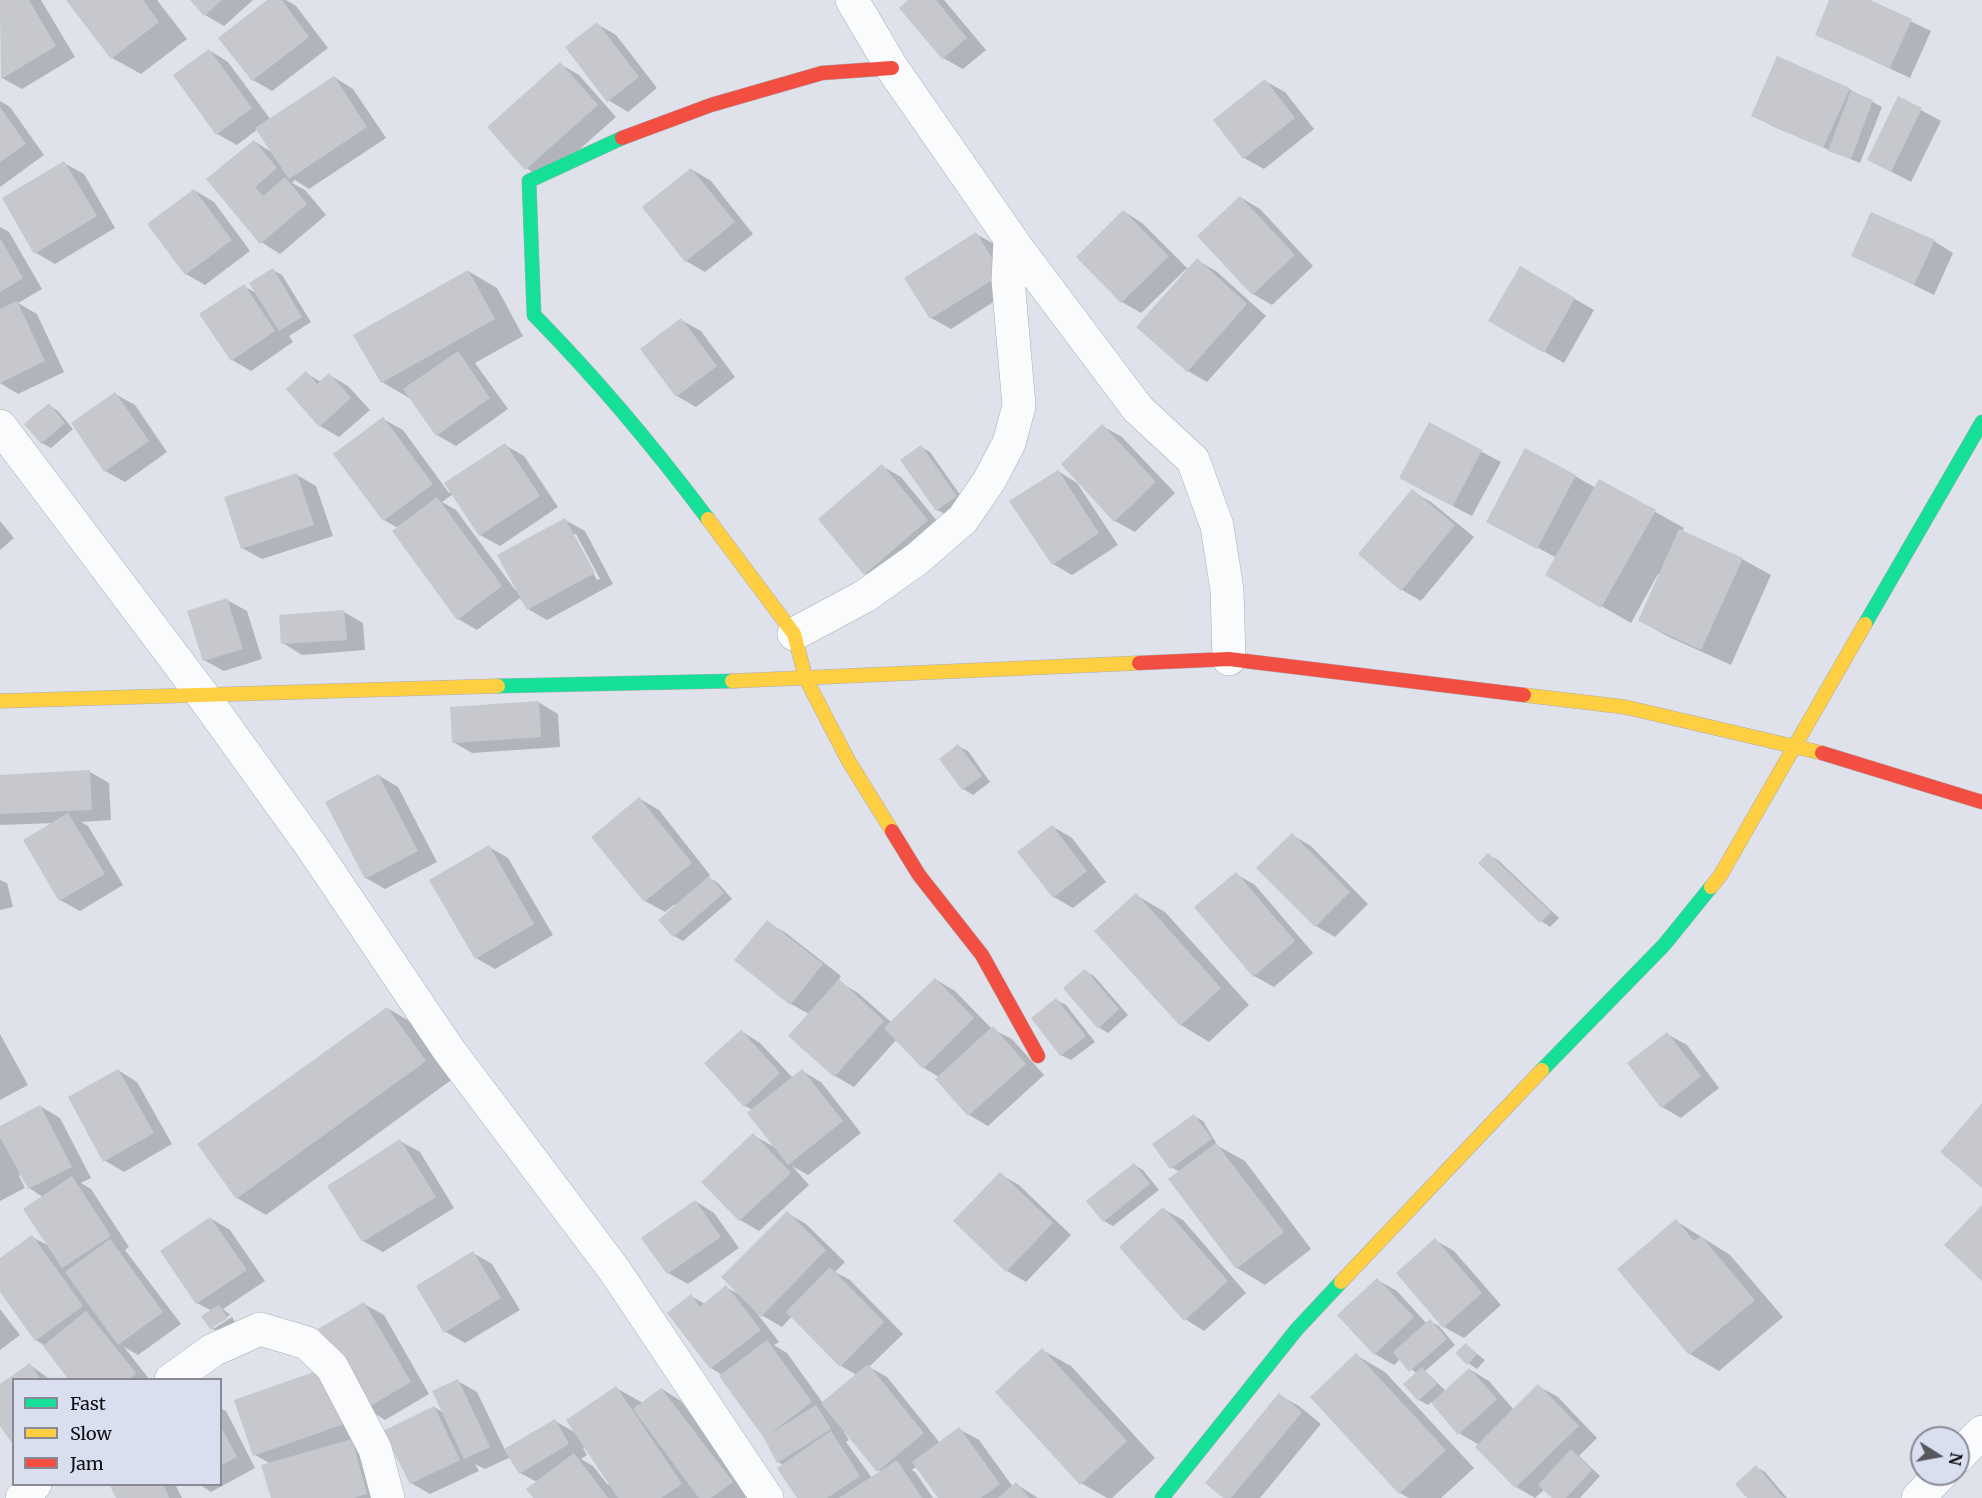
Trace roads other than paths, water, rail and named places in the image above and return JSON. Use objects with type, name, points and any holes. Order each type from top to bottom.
[{"type":"street","points":[[853,1],[892,68],[1010,239],[1138,409],[1192,460],[1217,526],[1227,590],[1229,659]]},
{"type":"street","points":[[892,68],[822,73],[711,105],[616,140],[529,181],[534,315],[580,362],[660,455],[794,634],[806,679],[848,760],[919,875],[982,955],[1038,1056]]},
{"type":"street","points":[[794,634],[865,596],[917,559],[963,519],[989,481],[1009,443],[1019,406],[1008,280],[1010,239]]},
{"type":"street","points":[[1162,1498],[1297,1329],[1482,1131],[1664,945],[1720,876],[1982,422]]},
{"type":"street","points":[[0,426],[201,693],[312,847],[448,1049],[615,1271],[767,1498]]},
{"type":"street","points":[[0,700],[806,679],[1229,659],[1625,707],[1797,745],[1982,802]]},
{"type":"street","points":[[174,1378],[213,1350],[260,1329],[307,1343],[332,1367],[375,1449],[388,1498]]},
{"type":"street","points":[[1970,1444],[1982,1432]]},
{"type":"street","points":[[22,1498],[34,1486]]},
{"type":"street","points":[[1918,1498],[1930,1486]]}]
